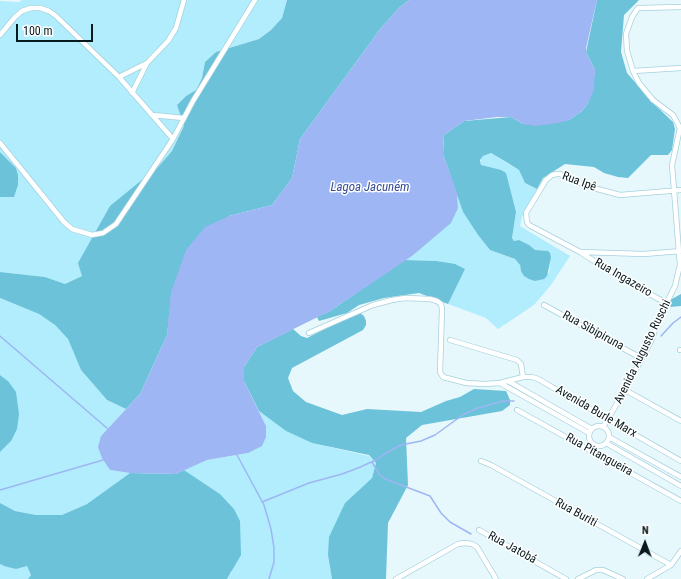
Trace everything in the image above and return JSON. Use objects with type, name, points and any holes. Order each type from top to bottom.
[{"type":"street","points":[[132,92],[147,63],[168,42],[176,28],[184,0]]},
{"type":"street","points":[[0,143],[64,222],[72,229],[92,235],[103,233],[116,224],[173,139],[193,102],[255,0]]},
{"type":"street","name":"Avenida Augusto Ruschi","points":[[603,427],[609,419],[651,341],[666,303],[675,286],[680,265],[672,165],[680,128],[673,115],[654,100],[639,83],[633,71],[627,51],[626,34],[636,10],[642,7],[681,7]]},
{"type":"street","points":[[0,35],[15,17],[22,12],[31,8],[40,8],[49,11],[119,77],[173,139]]},
{"type":"street","points":[[119,77],[147,63]]},
{"type":"street","points":[[633,71],[681,68]]},
{"type":"street","points":[[152,114],[184,118]]},
{"type":"street","name":"Rua Ipê","points":[[580,252],[529,225],[527,222],[526,213],[546,180],[552,175],[560,174],[586,186],[620,195],[674,190]]},
{"type":"street","points":[[674,190],[681,190]]},
{"type":"street","points":[[580,252],[644,254],[680,251]]},
{"type":"street","name":"Rua Ingazeiro","points":[[580,252],[619,277],[666,303]]},
{"type":"street","name":"Avenida Burle Marx","points":[[309,332],[373,305],[405,298],[430,299],[441,304],[441,375],[449,379],[466,383],[500,383],[523,377],[538,379],[681,461]]},
{"type":"street","name":"Rua Sibipiruna","points":[[544,304],[641,358]]},
{"type":"street","points":[[450,340],[517,360],[521,364],[523,377]]},
{"type":"street","name":"Avenida Burle Marx","points":[[508,381],[591,431]]},
{"type":"street","name":"Avenida Burle Marx","points":[[500,383],[591,431]]},
{"type":"street","points":[[625,390],[681,421]]},
{"type":"street","name":"Rua Pitangueira","points":[[517,410],[681,501]]},
{"type":"street","points":[[596,426],[603,427],[607,431],[609,437],[606,443],[600,446],[593,444],[589,440],[591,431],[596,426]]},
{"type":"street","name":"Avenida Burle Marx","points":[[609,437],[681,478]]},
{"type":"street","name":"Avenida Burle Marx","points":[[606,443],[681,486]]},
{"type":"street","points":[[590,450],[593,444]]},
{"type":"street","name":"Rua Buriti","points":[[481,461],[491,465],[671,565]]},
{"type":"street","name":"Rua Jatobá","points":[[479,530],[566,579]]},
{"type":"street","points":[[396,579],[458,544],[465,543],[472,544],[477,547],[496,579]]},
{"type":"street","points":[[647,579],[671,565],[681,551]]},
{"type":"street","points":[[578,579],[596,570],[603,570],[623,579]]},
{"type":"shaded area","points":[[22,0],[287,0],[282,18],[271,30],[259,39],[216,52],[205,62],[202,78],[196,90],[186,96],[177,105],[184,126],[172,151],[159,166],[82,276],[65,284],[45,277],[0,272],[0,197],[14,197],[18,185],[18,175],[16,168],[0,152],[0,1],[19,2]]},
{"type":"shaded area","points":[[287,0],[409,0],[399,8],[381,28],[300,139],[292,178],[272,205],[229,216],[172,292],[167,335],[140,394],[126,409],[107,400],[81,370],[68,339],[55,325],[39,314],[0,298],[0,272],[45,277],[65,284],[82,276],[78,263],[110,206],[159,166],[172,151],[184,126],[177,105],[186,96],[196,90],[202,78],[205,62],[216,52],[259,39],[271,30],[282,18]]},
{"type":"shaded area","points":[[597,0],[639,0],[624,15],[621,52],[627,73],[654,104],[673,122],[675,129],[672,150],[668,155],[651,155],[628,178],[604,173],[594,167],[565,164],[543,178],[537,189],[525,183],[519,170],[508,163],[491,153],[483,156],[480,160],[481,165],[501,170],[506,173],[516,212],[512,238],[514,241],[519,240],[535,250],[548,251],[550,253],[551,258],[547,276],[544,279],[535,281],[524,276],[520,265],[515,259],[490,250],[463,212],[443,154],[444,135],[464,121],[511,117],[523,124],[569,120],[582,111],[588,103],[594,78],[595,70],[586,52]]},
{"type":"shaded area","points":[[0,152],[16,168],[18,185],[14,197],[0,197]]},
{"type":"shaded area","points":[[491,153],[519,170],[525,183],[537,189],[522,217],[520,226],[570,256],[551,285],[534,305],[498,329],[486,318],[448,304],[465,269],[436,261],[405,260],[412,256],[458,208],[457,193],[463,212],[490,250],[515,259],[520,265],[521,271],[549,273],[551,258],[545,251],[534,250],[519,240],[514,241],[512,238],[516,212],[485,167],[481,165],[481,158]]},
{"type":"shaded area","points":[[405,260],[436,261],[455,264],[465,269],[448,304],[419,293],[384,298],[359,305],[347,313],[319,321],[317,317],[330,311]]},
{"type":"shaded area","points":[[681,294],[681,306],[670,307],[670,300]]},
{"type":"shaded area","points":[[0,298],[39,314],[55,325],[68,339],[81,370],[107,400],[126,409],[101,436],[110,470],[130,473],[87,504],[62,515],[36,515],[15,511],[0,503],[0,452],[11,441],[8,381],[0,375]]},
{"type":"shaded area","points":[[359,312],[364,316],[366,321],[366,325],[363,330],[292,368],[288,378],[293,391],[306,402],[342,415],[367,409],[421,412],[446,401],[460,397],[474,389],[506,391],[510,400],[510,405],[502,411],[422,425],[406,438],[408,485],[388,523],[386,579],[332,579],[328,555],[329,537],[345,503],[372,478],[376,463],[369,455],[312,443],[286,431],[259,411],[244,381],[244,367],[257,347],[293,329],[301,336],[307,338]]},
{"type":"shaded area","points":[[0,375],[8,381],[16,392],[19,414],[17,429],[11,441],[0,452]]},
{"type":"shaded area","points":[[259,411],[286,431],[312,443],[369,456],[376,463],[372,478],[345,503],[328,555],[332,579],[227,579],[232,572],[234,509],[220,494],[184,470],[207,460],[248,453],[266,426]]},
{"type":"shaded area","points":[[184,470],[220,494],[234,509],[240,521],[241,555],[227,579],[28,579],[31,575],[27,566],[16,569],[0,564],[0,503],[15,511],[36,515],[62,515],[87,504],[130,473],[176,474]]},
{"type":"shaded area","points":[[0,564],[4,566],[27,566],[31,575],[28,579],[0,579]]},
{"type":"water","name":"Lagoa Jacuném","points":[[409,0],[597,0],[586,48],[586,52],[595,70],[594,90],[588,103],[582,111],[569,120],[558,123],[536,126],[523,124],[511,117],[497,117],[464,121],[444,135],[443,154],[457,193],[458,208],[451,223],[412,256],[330,311],[257,347],[244,367],[244,381],[266,426],[266,437],[262,446],[248,453],[207,460],[176,474],[130,473],[110,470],[102,458],[98,447],[101,436],[140,394],[167,335],[171,292],[186,250],[205,227],[229,216],[272,205],[292,178],[300,139],[381,28],[399,8]]},
{"type":"waterway","points":[[661,336],[681,317]]},
{"type":"waterway","points":[[0,336],[108,429]]},
{"type":"waterway","points":[[262,502],[309,483],[358,468],[376,460],[401,445],[421,441],[435,435],[464,414],[478,408],[503,401],[514,401]]},
{"type":"waterway","points":[[237,455],[264,505],[271,529],[274,548],[274,562],[269,579]]},
{"type":"waterway","points":[[0,490],[103,460]]},
{"type":"waterway","points":[[372,462],[379,474],[385,479],[430,496],[441,513],[450,522],[471,534]]}]
